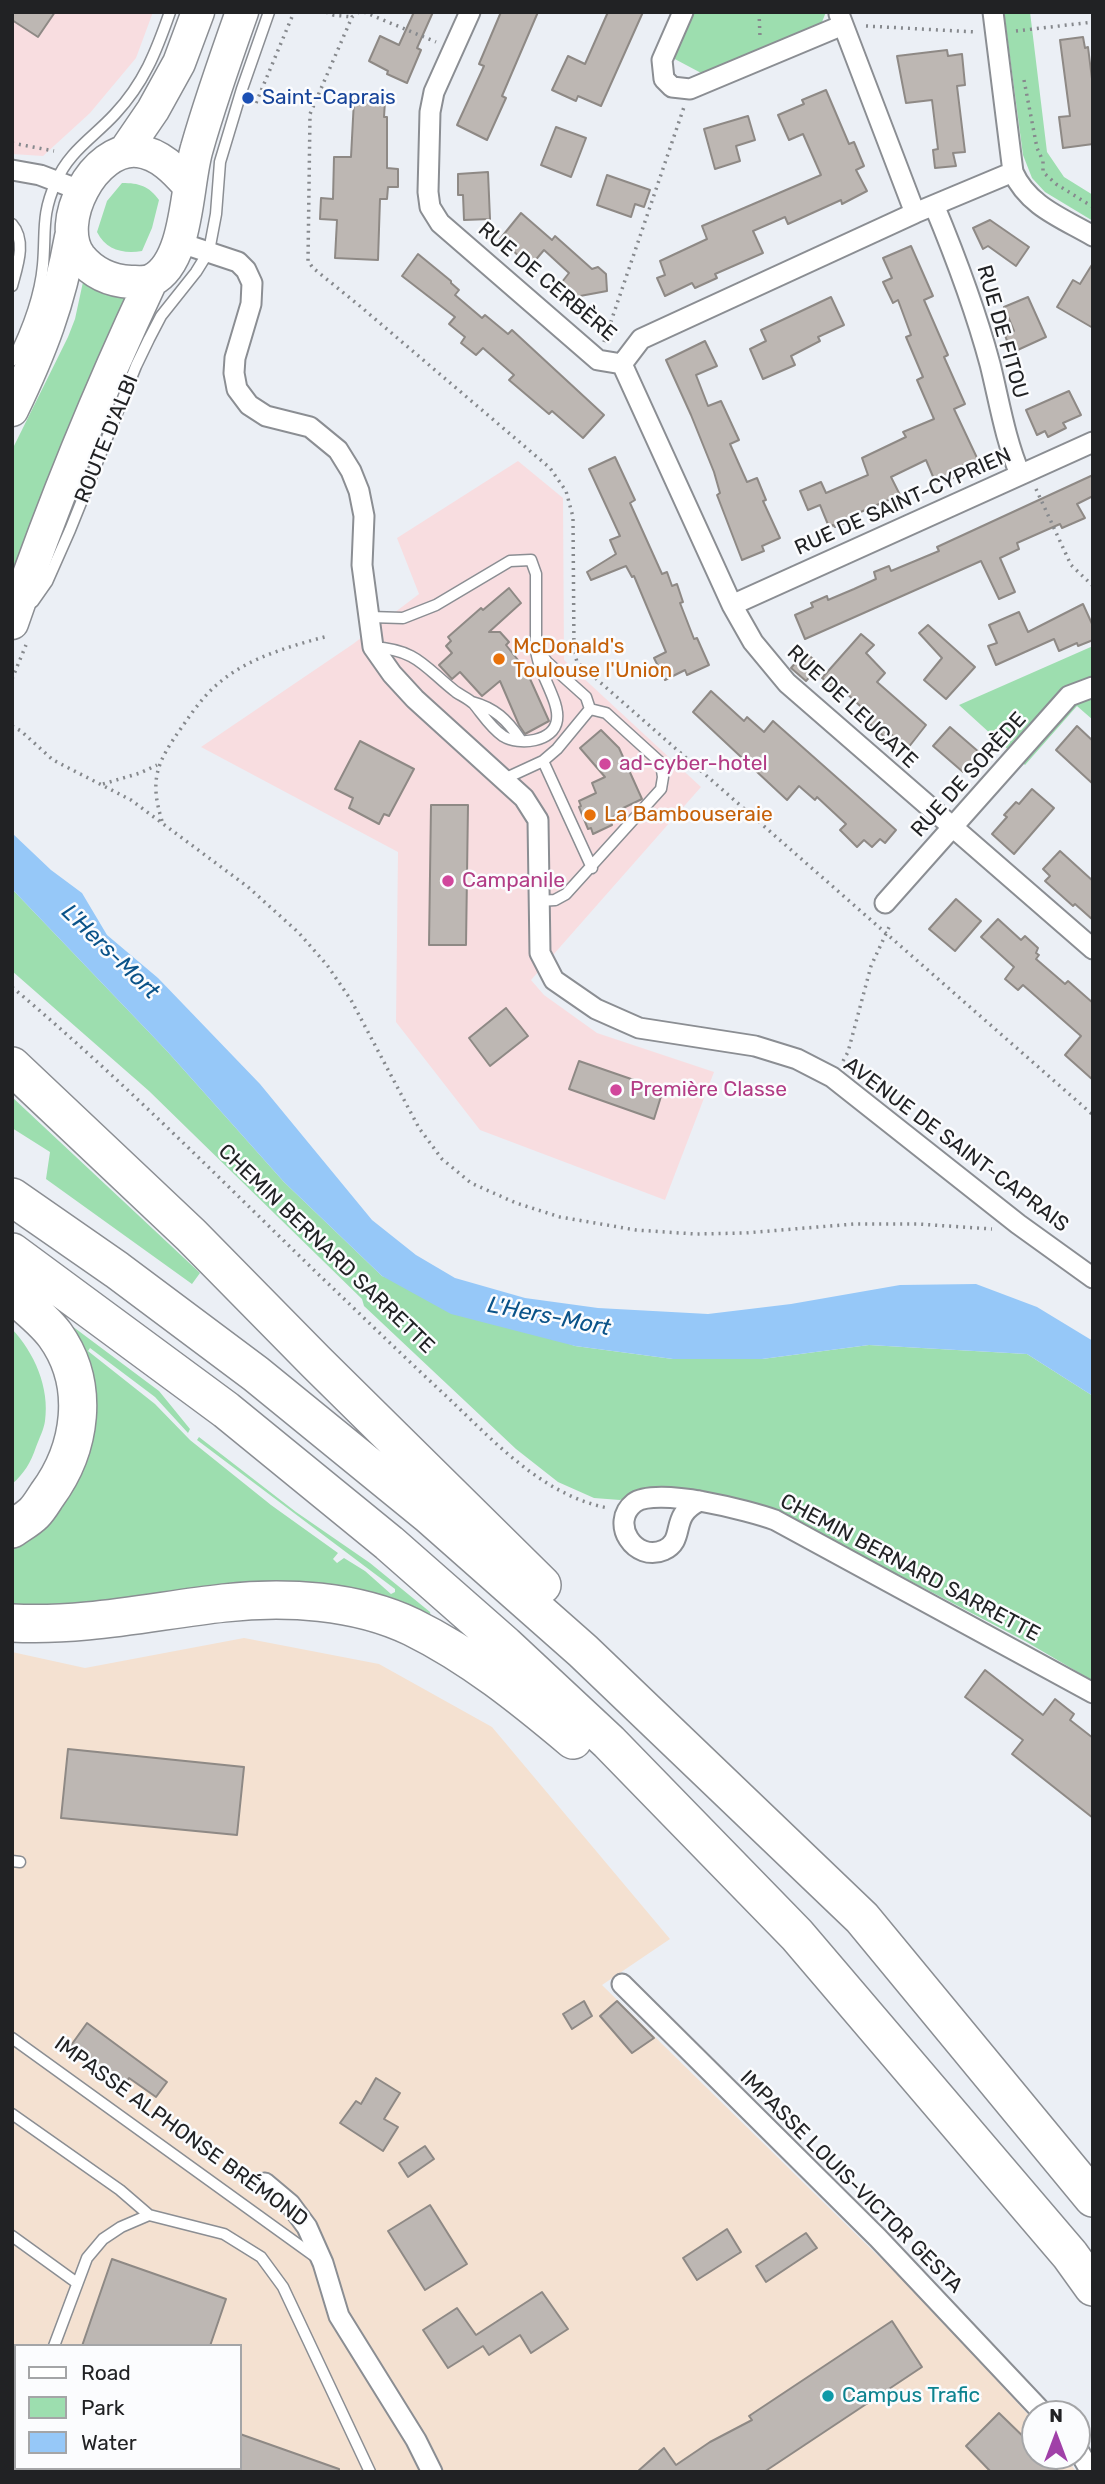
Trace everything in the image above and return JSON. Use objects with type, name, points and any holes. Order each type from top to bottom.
[{"type":"highway","points":[[12,1066],[191,1235],[325,1372],[539,1580],[583,1651]]},
{"type":"highway","points":[[12,1197],[117,1270],[256,1374],[429,1515],[583,1651],[862,1918],[1093,2198]]},
{"type":"highway","points":[[12,1252],[226,1410],[389,1543],[505,1645],[609,1742],[797,1936],[1070,2255],[1093,2287]]},
{"type":"highway","points":[[12,1294],[54,1333],[66,1354],[74,1381],[79,1415],[72,1448],[58,1480],[35,1512],[12,1529]]},
{"type":"highway","points":[[12,1623],[101,1621],[225,1603],[274,1600],[353,1609],[410,1626],[464,1657],[518,1694],[723,1862]]},
{"type":"main road","points":[[125,151],[153,110],[179,63],[198,12]]},
{"type":"main road","points":[[71,237],[78,254],[99,274],[118,281],[150,281],[170,262],[185,223],[195,151],[242,12]]},
{"type":"main road","points":[[12,410],[36,361],[55,308],[71,237],[73,217],[69,186],[94,172],[109,158],[125,151],[139,151],[160,158],[176,170],[189,186]]},
{"type":"main road","name":"ROUTE D'ALBI","points":[[12,623],[102,390],[150,281]]},
{"type":"street","name":"RUE DE CERBÈRE","points":[[470,12],[434,92],[430,112],[430,207],[440,223],[598,360],[622,364],[641,339],[915,213],[1013,172]]},
{"type":"street","points":[[683,12],[662,60],[664,79],[672,87],[690,89],[841,18],[915,213]]},
{"type":"street","points":[[993,12],[1013,172],[1020,188],[1032,200],[1093,236]]},
{"type":"street","points":[[12,170],[40,175],[69,186]]},
{"type":"street","name":"RUE DE FITOU","points":[[934,205],[966,281],[1013,457],[1023,472]]},
{"type":"street","name":"AVENUE DE SAINT-CAPRAIS","points":[[178,242],[238,262],[246,270],[252,283],[251,304],[235,358],[234,373],[237,389],[249,405],[266,416],[310,427],[338,450],[351,471],[359,491],[364,516],[362,565],[373,647],[392,674],[415,699],[524,798],[538,820],[540,953],[554,980],[596,1009],[639,1028],[766,1049],[797,1059],[832,1077],[1018,1224],[1093,1278]]},
{"type":"street","name":"RUE DE LEUCATE","points":[[622,364],[732,605],[753,642],[787,683],[1093,949]]},
{"type":"street","name":"RUE DE SAINT-CYPRIEN","points":[[732,605],[1093,442]]},
{"type":"street","name":"RUE DE SORÈDE","points":[[886,903],[1069,696],[1093,687]]},
{"type":"street","name":"CHEMIN BERNARD SARRETTE","points":[[627,1512],[632,1504],[642,1499],[671,1498],[733,1507],[775,1520],[1093,1693]]},
{"type":"street","points":[[627,1512],[624,1520],[628,1539],[635,1548],[645,1553],[654,1553],[665,1550],[672,1544],[678,1533],[682,1514],[687,1507],[700,1501]]},
{"type":"street","name":"IMPASSE LOUIS-VICTOR GESTA","points":[[622,1984],[878,2238],[1031,2400]]},
{"type":"street","name":"IMPASSE ALPHONSE BRÉMOND","points":[[265,2183],[290,2204],[307,2227],[323,2263],[339,2316],[416,2440],[432,2472]]},
{"type":"lane","points":[[12,361],[40,290],[46,209],[69,186],[65,162],[97,133],[147,73],[170,12]]},
{"type":"lane","points":[[209,251],[216,214],[220,162],[269,12]]},
{"type":"lane","points":[[12,224],[20,242],[20,254],[12,286]]},
{"type":"lane","name":"ROUTE D'ALBI","points":[[12,631],[47,582],[149,339],[162,316],[209,251]]},
{"type":"lane","points":[[370,617],[403,618],[445,600],[510,561],[531,560],[537,574],[537,663],[556,707],[558,719],[554,730],[546,737],[505,737],[484,718],[472,702],[413,656],[394,648],[373,647]]},
{"type":"lane","points":[[536,647],[547,662],[586,697],[590,709]]},
{"type":"lane","points":[[504,779],[543,761],[557,749],[590,709]]},
{"type":"lane","points":[[540,901],[555,900],[566,894],[661,789],[663,777],[660,763],[606,713],[590,709]]},
{"type":"lane","points":[[543,761],[592,867]]},
{"type":"lane","name":"IMPASSE ALPHONSE BRÉMOND","points":[[12,2038],[323,2263]]},
{"type":"lane","points":[[12,2114],[120,2190],[149,2215],[224,2234],[261,2257],[284,2287],[370,2472]]},
{"type":"lane","points":[[55,2344],[87,2258],[103,2239],[121,2227],[149,2215]]},
{"type":"lane","points":[[12,2236],[78,2283]]},
{"type":"path","points":[[254,108],[293,12]]},
{"type":"path","points":[[326,12],[352,17],[362,12],[453,50]]},
{"type":"path","points":[[352,17],[310,114],[308,261],[550,468],[566,491],[573,517],[576,662],[1093,1115]]},
{"type":"path","points":[[841,18],[995,33],[1093,22]]},
{"type":"path","points":[[1016,22],[1018,41]]},
{"type":"path","points":[[1023,74],[1037,148],[1043,161],[1043,172],[1056,184],[1093,207]]},
{"type":"path","points":[[598,360],[690,89]]},
{"type":"path","points":[[12,143],[54,151]]},
{"type":"path","points":[[1023,472],[1071,565],[1093,586]]},
{"type":"path","points":[[162,823],[154,782],[157,765],[194,709],[220,681],[242,667],[283,649],[328,636]]},
{"type":"path","points":[[12,726],[53,761],[131,800],[248,887],[299,933],[327,965],[351,1000],[419,1128],[442,1159],[471,1183],[516,1203],[560,1217],[636,1230],[695,1234],[854,1224],[918,1224],[974,1229],[1018,1224]]},
{"type":"path","points":[[101,784],[140,773],[157,765]]},
{"type":"path","points":[[832,1077],[848,1052],[871,966],[894,919],[886,903]]},
{"type":"path","name":"CHEMIN BERNARD SARRETTE","points":[[12,987],[163,1124],[511,1457],[547,1484],[569,1496],[592,1505],[627,1512]]},
{"type":"shaded area","points":[[12,12],[153,12],[136,58],[90,113],[43,156],[12,154]]},
{"type":"shaded area","points":[[518,461],[563,498],[564,660],[701,787],[531,980],[544,995],[597,1033],[714,1072],[665,1200],[480,1130],[396,1022],[398,852],[201,747],[353,644],[419,594],[397,538]]},
{"type":"shaded area","points":[[244,1638],[379,1664],[492,1727],[670,1939],[602,1985],[918,2295],[1021,2407],[1021,2470],[1076,2472],[12,2472],[12,1652],[85,1668]]},
{"type":"green space","points":[[692,12],[826,12],[820,27],[703,74],[671,57]]},
{"type":"green space","points":[[1004,12],[1030,12],[1047,152],[1064,177],[1093,195],[1093,221],[1045,192],[1032,178],[1023,155]]},
{"type":"green space","points":[[122,183],[143,186],[159,200],[152,228],[142,251],[128,252],[110,247],[97,232],[107,201]]},
{"type":"green space","points":[[83,282],[107,294],[127,298],[93,369],[12,573],[12,450],[68,337]]},
{"type":"green space","points":[[1093,646],[1093,720],[1077,706],[1025,765],[959,705]]},
{"type":"green space","points":[[12,889],[167,1051],[284,1182],[382,1276],[575,1346],[673,1359],[762,1359],[869,1345],[1027,1354],[1093,1396],[1093,1681],[1025,1641],[811,1529],[737,1498],[704,1491],[663,1489],[638,1491],[620,1500],[594,1498],[558,1482],[516,1449],[364,1306],[362,1299],[149,1091],[12,971]]},
{"type":"green space","points":[[12,1097],[200,1273],[192,1284],[46,1179],[50,1152],[12,1128]]},
{"type":"green space","points":[[68,1323],[159,1391],[190,1429],[188,1433],[155,1397],[90,1348],[88,1351],[155,1404],[190,1440],[271,1505],[338,1553],[333,1559],[337,1563],[344,1558],[365,1571],[391,1594],[395,1592],[395,1589],[197,1440],[199,1437],[296,1512],[370,1563],[430,1612],[431,1617],[196,1593],[12,1609],[12,1550],[36,1533],[58,1511],[74,1488],[88,1459],[95,1417]]},
{"type":"green space","points":[[12,1329],[27,1348],[39,1371],[46,1409],[44,1427],[32,1458],[24,1472],[12,1484]]},
{"type":"water","name":"L'Hers-Mort","points":[[12,833],[51,870],[82,893],[107,935],[158,978],[260,1084],[372,1220],[416,1255],[455,1278],[525,1298],[598,1308],[708,1314],[791,1304],[900,1285],[976,1284],[1037,1307],[1093,1341],[1093,1396],[1027,1354],[869,1345],[762,1359],[673,1359],[575,1346],[451,1314],[382,1276],[284,1182],[167,1051],[12,889]]},
{"type":"building","points":[[12,12],[55,12],[38,37],[12,20]]},
{"type":"building","points":[[414,12],[433,12],[417,48],[421,50],[407,83],[387,74],[388,71],[369,61],[380,36],[399,45]]},
{"type":"building","points":[[501,12],[538,12],[502,96],[506,98],[487,140],[457,125],[484,66],[479,64]]},
{"type":"building","points":[[608,12],[643,12],[601,106],[578,96],[576,101],[552,90],[568,56],[585,64]]},
{"type":"building","points":[[1083,37],[1085,48],[1088,47],[1093,87],[1093,144],[1063,148],[1059,117],[1070,116],[1060,40]]},
{"type":"building","points":[[947,50],[948,56],[962,54],[965,85],[957,86],[965,152],[953,153],[956,166],[935,168],[933,150],[938,149],[932,100],[906,103],[897,56]]},
{"type":"building","points":[[826,90],[849,144],[854,142],[864,166],[856,170],[867,191],[842,204],[841,200],[788,224],[785,217],[753,231],[763,253],[715,274],[717,278],[695,288],[692,283],[665,296],[657,278],[665,275],[660,261],[707,239],[702,226],[821,175],[803,134],[789,140],[778,115],[804,104],[802,100]]},
{"type":"building","points":[[354,100],[385,101],[387,168],[398,169],[398,187],[388,187],[387,199],[380,199],[378,260],[335,258],[337,220],[320,219],[321,198],[333,199],[334,157],[351,157]]},
{"type":"building","points":[[748,116],[755,140],[736,146],[740,161],[715,169],[704,129]]},
{"type":"building","points":[[556,127],[586,138],[571,177],[541,165]]},
{"type":"building","points":[[488,172],[490,219],[464,220],[463,195],[458,195],[458,174]]},
{"type":"building","points":[[607,175],[650,190],[644,207],[635,204],[631,217],[597,205]]},
{"type":"building","points":[[521,213],[552,240],[555,236],[592,269],[598,267],[606,274],[607,291],[580,296],[573,305],[555,291],[569,273],[544,250],[533,263],[523,255],[521,258],[500,239]]},
{"type":"building","points":[[990,220],[1029,247],[1016,266],[988,246],[983,249],[973,228]]},
{"type":"building","points":[[911,246],[933,296],[924,300],[948,355],[944,357],[965,404],[954,409],[978,460],[962,466],[964,473],[946,481],[944,475],[934,479],[926,460],[891,477],[900,495],[849,517],[850,521],[829,527],[820,505],[808,510],[800,491],[821,482],[826,493],[868,475],[862,458],[906,437],[903,432],[934,419],[917,380],[923,377],[906,337],[911,335],[898,300],[893,303],[883,282],[892,278],[883,258]]},
{"type":"building","points":[[418,254],[451,281],[459,290],[455,295],[482,318],[485,315],[508,334],[512,330],[604,415],[583,438],[552,411],[549,414],[509,380],[514,375],[483,348],[476,355],[461,343],[465,337],[449,324],[455,317],[402,276]]},
{"type":"building","points":[[1093,263],[1093,328],[1057,307],[1073,280],[1080,284]]},
{"type":"building","points":[[831,297],[844,325],[818,337],[820,341],[791,356],[795,365],[763,379],[750,349],[766,341],[761,330]]},
{"type":"building","points":[[1028,297],[1046,337],[1011,353],[1005,335],[1014,331],[1004,307]]},
{"type":"building","points":[[705,341],[717,366],[696,375],[708,406],[721,401],[739,440],[730,444],[747,482],[757,478],[766,500],[763,501],[780,538],[762,546],[764,551],[742,560],[717,495],[720,493],[714,472],[666,360]]},
{"type":"building","points":[[1069,391],[1081,415],[1063,423],[1066,428],[1048,437],[1045,431],[1037,435],[1026,410]]},
{"type":"building","points":[[615,457],[635,500],[630,503],[662,574],[667,572],[672,586],[677,584],[683,602],[680,603],[694,639],[697,638],[709,665],[687,675],[685,670],[665,680],[654,658],[666,652],[634,576],[632,577],[626,566],[591,580],[587,572],[616,554],[610,540],[620,536],[589,469]]},
{"type":"building","points":[[1093,475],[1093,496],[1077,504],[1085,518],[1062,528],[1060,524],[1017,543],[1019,549],[1000,558],[1015,592],[999,599],[981,561],[805,639],[795,615],[813,607],[811,603],[827,596],[828,600],[876,579],[874,572],[889,566],[891,571],[939,551],[937,547]]},
{"type":"building","name":"McDonald's Toulouse l'Union","points":[[509,588],[521,603],[489,632],[500,632],[509,642],[506,645],[526,670],[549,721],[525,734],[500,681],[482,696],[460,672],[452,679],[439,665],[452,653],[446,646],[451,641],[448,637]]},
{"type":"building","points":[[1083,604],[1093,626],[1093,640],[1059,651],[1054,639],[996,665],[988,646],[997,643],[989,625],[1019,612],[1028,632]]},
{"type":"building","points":[[928,625],[975,667],[946,699],[924,680],[942,658],[919,633]]},
{"type":"building","points":[[861,634],[874,645],[866,653],[885,673],[877,682],[926,725],[908,748],[892,735],[888,740],[869,723],[873,718],[842,689],[839,692],[822,678]]},
{"type":"building","points":[[805,652],[820,665],[806,681],[791,668]]},
{"type":"building","points":[[711,691],[744,721],[747,717],[764,732],[773,721],[896,830],[885,843],[880,839],[872,847],[864,840],[857,847],[840,830],[846,824],[817,797],[815,800],[799,786],[787,800],[693,712]]},
{"type":"building","points":[[1077,726],[1093,741],[1093,784],[1056,750]]},
{"type":"building","points":[[950,727],[980,753],[963,772],[933,746]]},
{"type":"building","points":[[601,730],[619,748],[642,799],[617,811],[618,815],[610,818],[612,825],[593,834],[591,828],[588,829],[579,801],[596,793],[592,783],[605,777],[580,748]]},
{"type":"building","points":[[360,741],[414,769],[389,816],[384,814],[379,824],[349,808],[353,798],[335,789]]},
{"type":"building","points":[[1032,789],[1054,808],[1014,854],[992,834],[1007,817],[1004,815],[1016,802],[1019,804]]},
{"type":"building","name":"Campanile","points":[[431,805],[468,805],[466,945],[429,945]]},
{"type":"building","points":[[1060,851],[1093,881],[1093,920],[1045,881],[1050,876],[1043,869]]},
{"type":"building","points":[[956,899],[981,921],[955,951],[929,929]]},
{"type":"building","points":[[998,919],[1021,940],[1025,936],[1038,948],[1036,953],[1039,955],[1036,959],[1065,984],[1068,981],[1093,1003],[1093,1080],[1065,1055],[1081,1036],[1023,985],[1018,990],[1005,979],[1014,967],[981,937]]},
{"type":"building","points":[[506,1008],[528,1036],[490,1066],[469,1038]]},
{"type":"building","name":"Première Classe","points":[[579,1061],[663,1090],[654,1119],[569,1089]]},
{"type":"building","points":[[985,1670],[1043,1715],[1055,1699],[1074,1714],[1070,1720],[1093,1738],[1093,1818],[1012,1754],[1023,1740],[965,1697]]},
{"type":"building","points":[[68,1749],[244,1767],[237,1835],[61,1818]]},
{"type":"building","points":[[584,2001],[592,2016],[572,2029],[563,2014]]},
{"type":"building","points":[[617,2001],[654,2038],[632,2053],[600,2016]]},
{"type":"building","points":[[87,2023],[167,2082],[156,2097],[129,2078],[121,2090],[67,2051]]},
{"type":"building","points":[[376,2078],[400,2093],[384,2119],[398,2127],[383,2151],[340,2123],[356,2101],[361,2104]]},
{"type":"building","points":[[425,2146],[434,2159],[408,2177],[399,2163]]},
{"type":"building","points":[[430,2205],[467,2264],[425,2290],[388,2231]]},
{"type":"building","points":[[727,2229],[741,2252],[697,2280],[683,2258]]},
{"type":"building","points":[[806,2233],[817,2248],[766,2282],[756,2266]]},
{"type":"building","points":[[112,2259],[226,2299],[211,2344],[83,2344]]},
{"type":"building","points":[[542,2292],[568,2329],[531,2353],[520,2335],[489,2355],[483,2346],[448,2368],[423,2330],[457,2308],[476,2335]]},
{"type":"building","name":"Campus Trafic","points":[[892,2321],[922,2367],[764,2472],[637,2472],[664,2448],[676,2465],[710,2442],[752,2420],[749,2416]]},
{"type":"building","points":[[999,2413],[1021,2434],[1021,2470],[1059,2472],[991,2472],[966,2446]]},
{"type":"building","points":[[242,2435],[339,2469],[339,2472],[240,2472]]},
{"type":"place","name":"Saint-Caprais","points":[[248,98]]},
{"type":"place","name":"McDonald's Toulouse l'Union","points":[[499,659]]},
{"type":"place","name":"ad-cyber-hotel","points":[[605,764]]},
{"type":"place","name":"La Bambouseraie","points":[[590,815]]},
{"type":"place","name":"Campanile","points":[[448,881]]},
{"type":"place","name":"Première Classe","points":[[616,1090]]},
{"type":"place","name":"Campus Trafic","points":[[828,2396]]}]
